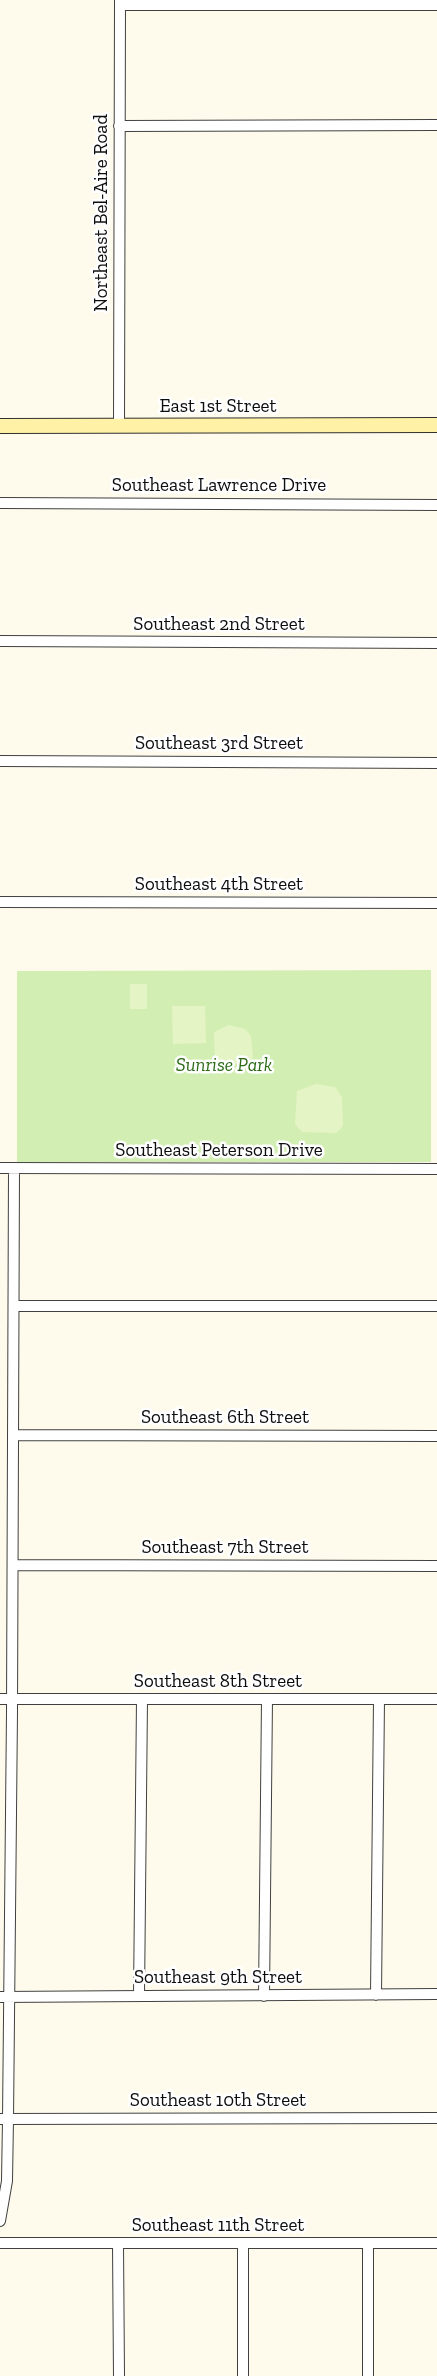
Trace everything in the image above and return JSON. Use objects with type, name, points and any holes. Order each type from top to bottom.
[{"type":"main road","name":"East 1st Street","points":[[0,426],[437,425]]},
{"type":"street","points":[[120,2],[437,5]]},
{"type":"street","name":"Northeast Bel-Aire Road","points":[[119,426],[120,2]]},
{"type":"street","points":[[119,126],[437,125]]},
{"type":"street","name":"Southeast Lawrence Drive","points":[[0,503],[437,505]]},
{"type":"street","name":"Southeast 2nd Street","points":[[0,641],[437,643]]},
{"type":"street","name":"Southeast 3rd Street","points":[[0,761],[437,763]]},
{"type":"street","name":"Southeast 4th Street","points":[[0,902],[437,903]]},
{"type":"street","name":"Southeast Peterson Drive","points":[[0,1168],[437,1169]]},
{"type":"street","points":[[0,2221],[7,2181],[4,2119],[4,1997],[12,1699],[14,1168]]},
{"type":"street","points":[[14,1306],[437,1306]]},
{"type":"street","name":"Southeast 6th Street","points":[[13,1436],[437,1436]]},
{"type":"street","name":"Southeast 7th Street","points":[[13,1565],[437,1566]]},
{"type":"street","name":"Southeast 8th Street","points":[[0,1699],[437,1699]]},
{"type":"street","points":[[139,1996],[142,1699]]},
{"type":"street","points":[[264,1996],[267,1699]]},
{"type":"street","points":[[376,1995],[379,1699]]},
{"type":"street","name":"Southeast 9th Street","points":[[4,1997],[437,1994]]},
{"type":"street","name":"Southeast 10th Street","points":[[4,2119],[437,2118]]},
{"type":"street","name":"Southeast 11th Street","points":[[0,2243],[437,2243]]},
{"type":"street","points":[[118,2244],[119,2376]]},
{"type":"street","points":[[243,2244],[243,2376]]},
{"type":"street","points":[[368,2244],[368,2376]]},
{"type":"green space","name":"Sunrise Park","points":[[431,970],[431,1162],[17,1162],[17,971]]},
{"type":"green space","points":[[130,984],[147,984],[147,1009],[130,1009]]},
{"type":"green space","points":[[172,1006],[205,1006],[206,1043],[173,1044]]},
{"type":"green space","points":[[229,1025],[245,1029],[251,1036],[253,1057],[250,1064],[218,1064],[215,1060],[214,1032]]},
{"type":"green space","points":[[316,1084],[335,1087],[342,1097],[343,1126],[336,1133],[302,1132],[295,1124],[297,1091]]}]
